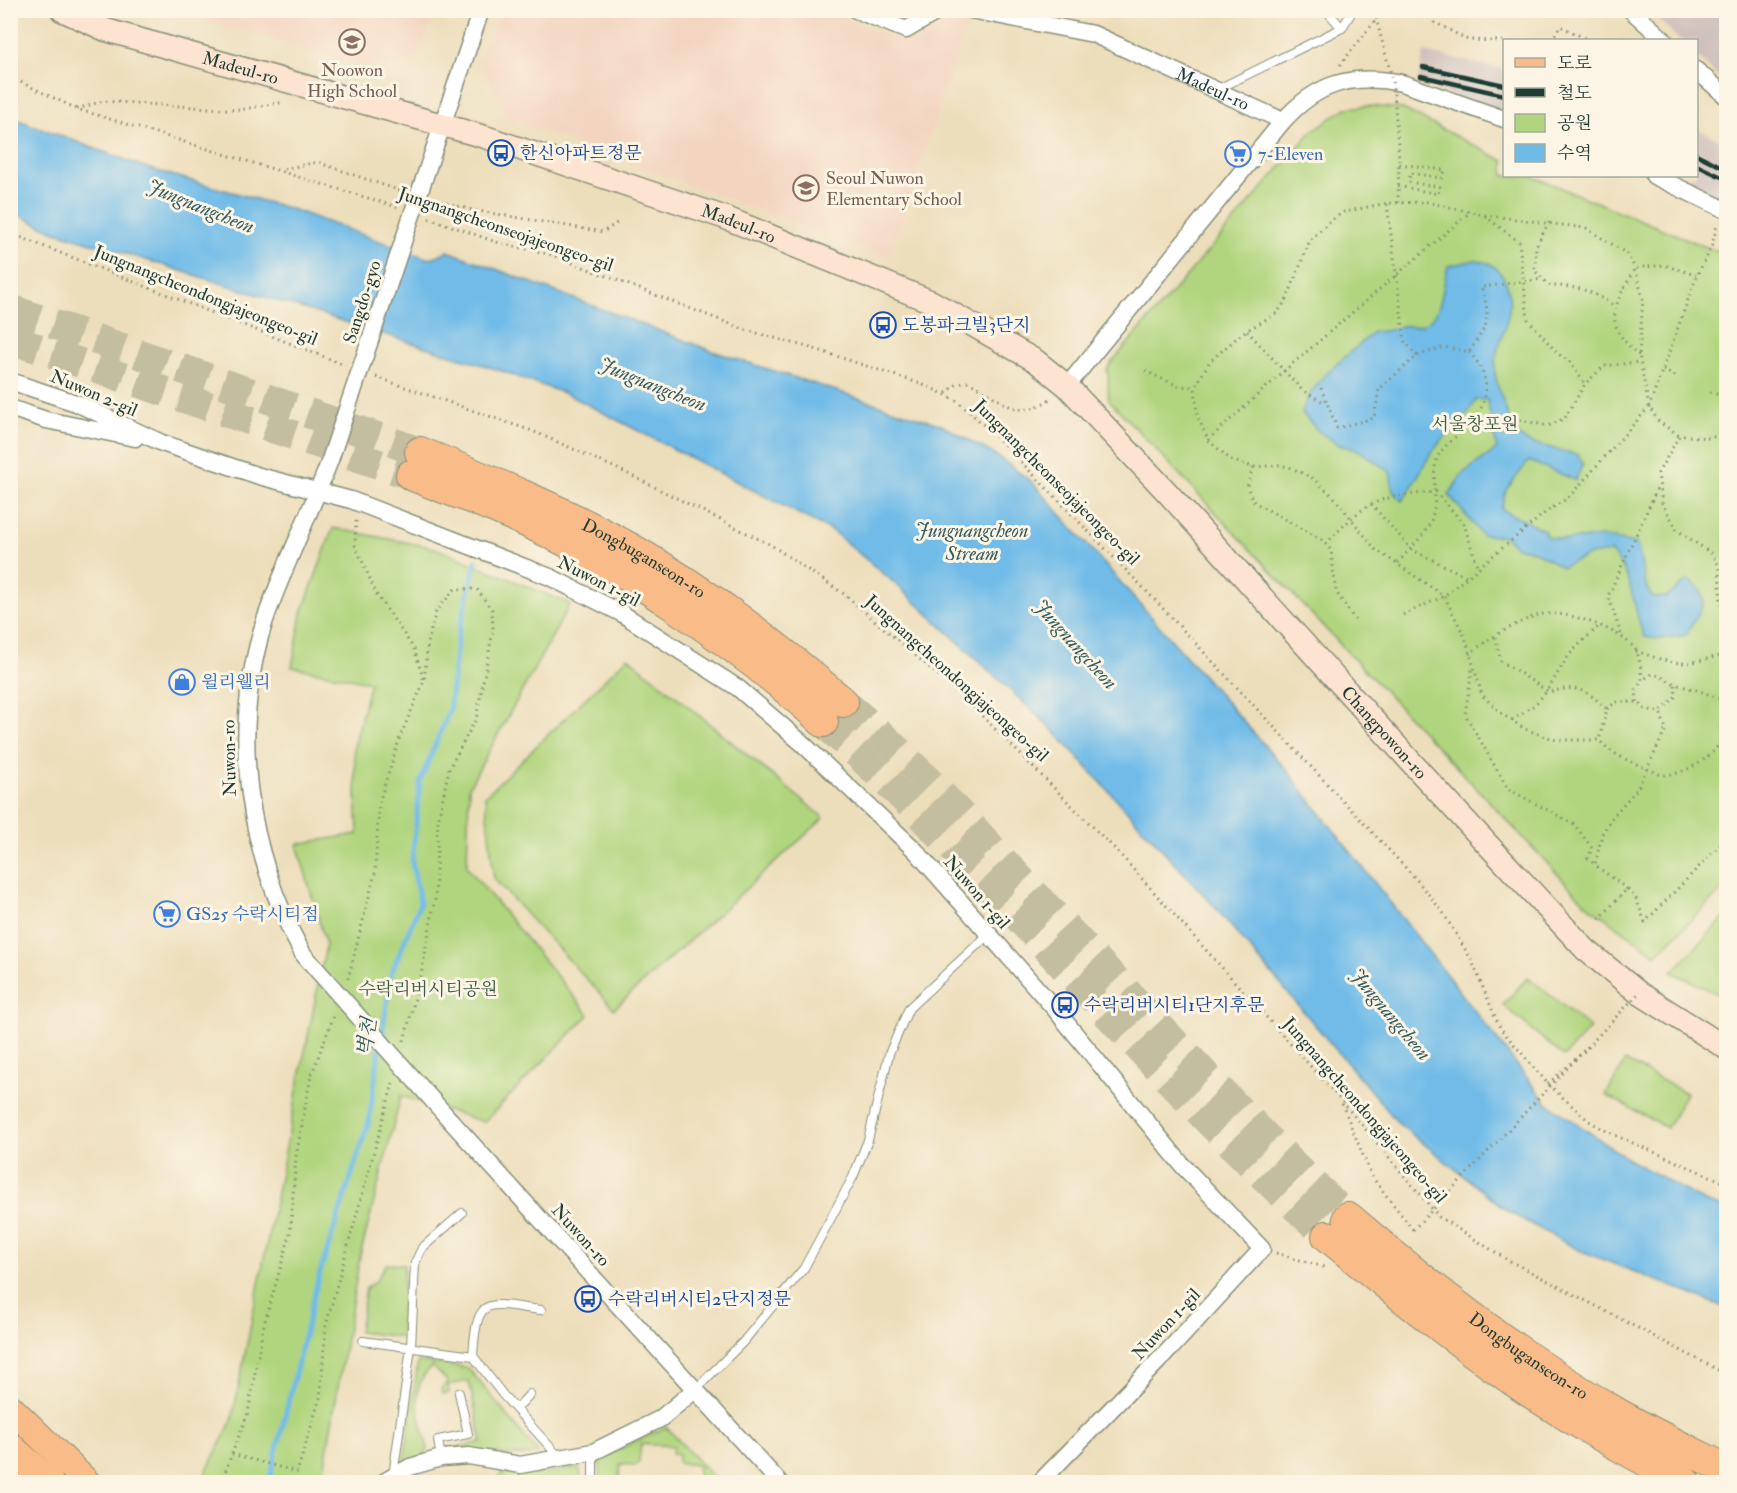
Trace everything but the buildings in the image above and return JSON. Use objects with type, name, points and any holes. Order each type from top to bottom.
[{"type":"highway","name":"Dongbuganseon-ro","points":[[415,464],[632,581],[833,712]]},
{"type":"highway","name":"Dongbuganseon-ro","points":[[1685,1482],[1564,1414],[1516,1383],[1420,1311],[1338,1226],[1398,1261],[1531,1359],[1617,1413],[1726,1470]]},
{"type":"highway","points":[[10,1448],[48,1482]]},
{"type":"main road","points":[[10,1407],[87,1482]]},
{"type":"main road","points":[[10,1476],[17,1482]]},
{"type":"street","name":"Madeul-ro","points":[[62,10],[106,30],[441,124],[726,218],[932,302],[1036,361],[1067,386]]},
{"type":"street","name":"Sangdo-gyo","points":[[318,492],[481,10]]},
{"type":"street","points":[[856,10],[906,30],[940,10]]},
{"type":"street","name":"Madeul-ro","points":[[971,10],[997,13],[1093,34],[1282,121]]},
{"type":"street","points":[[1631,10],[1663,39]]},
{"type":"street","points":[[1698,72],[1726,96]]},
{"type":"street","points":[[1067,386],[1282,121],[1298,104],[1322,88],[1347,80],[1385,80],[1402,83],[1503,119]]},
{"type":"street","points":[[1656,177],[1724,209]]},
{"type":"street","name":"Nuwon 2-gil","points":[[10,381],[76,403],[162,443],[259,476],[318,492]]},
{"type":"street","name":"Changpowon-ro","points":[[1067,386],[1586,950],[1639,993],[1726,1048]]},
{"type":"street","name":"Nuwon 2-gil","points":[[10,408],[46,420],[162,443]]},
{"type":"street","name":"Nuwon 1-gil","points":[[318,492],[351,500],[550,577],[621,613],[675,645],[738,688],[802,743],[915,850],[1054,1008],[1183,1166],[1262,1249],[1170,1349],[1040,1482]]},
{"type":"street","name":"Nuwon-ro","points":[[318,492],[265,621],[252,678],[246,732],[246,771],[256,836],[275,895],[303,954],[450,1120],[779,1482]]},
{"type":"street","points":[[388,1479],[410,1467],[441,1458],[469,1456],[520,1465],[593,1452],[660,1419],[696,1389]]},
{"type":"lane","points":[[1326,10],[1342,28]]},
{"type":"lane","points":[[1215,90],[1342,28],[1353,10]]},
{"type":"lane","points":[[696,1389],[742,1342],[804,1268],[857,1167],[868,1140],[889,1054],[909,1008],[989,934]]},
{"type":"lane","points":[[388,1479],[411,1347],[415,1263],[422,1248],[462,1213]]},
{"type":"lane","points":[[473,1356],[476,1323],[486,1308],[497,1305],[541,1310]]},
{"type":"lane","points":[[363,1341],[473,1356],[561,1459]]},
{"type":"lane","points":[[441,1458],[439,1436],[468,1434],[459,1393]]},
{"type":"lane","points":[[516,1408],[530,1394]]},
{"type":"lane","points":[[593,1452],[593,1482]]},
{"type":"path","points":[[1369,10],[1376,18],[1393,82],[1399,158],[1398,203]]},
{"type":"path","points":[[1322,88],[1384,10]]},
{"type":"path","points":[[1433,10],[1434,21],[1468,40],[1503,41]]},
{"type":"path","points":[[1553,39],[1560,26],[1587,39]]},
{"type":"path","name":"Jungnangcheonseojajeongeo-gil","points":[[10,77],[77,109],[182,142],[282,169],[403,208]]},
{"type":"path","points":[[77,109],[103,101],[239,110],[286,101]]},
{"type":"path","points":[[282,169],[317,162],[408,193]]},
{"type":"path","points":[[1398,186],[1438,194],[1440,187],[1409,182],[1410,173],[1442,178],[1444,170],[1399,164]]},
{"type":"path","points":[[430,199],[473,210],[603,232],[620,221]]},
{"type":"path","points":[[1726,434],[1707,438],[1679,435],[1659,422],[1649,407],[1639,355],[1643,299],[1635,268],[1626,253],[1586,228],[1484,215],[1427,202],[1387,203],[1344,212],[1330,221],[1310,240],[1287,299],[1277,313],[1247,331],[1210,361],[1195,387],[1197,416],[1208,440],[1231,460],[1253,467],[1279,465],[1312,478],[1350,518],[1375,549],[1444,596],[1465,637],[1482,695],[1526,729],[1556,741],[1599,740],[1609,751],[1661,775],[1700,763],[1717,747],[1725,732],[1726,692]]},
{"type":"path","points":[[1387,203],[1405,342],[1417,356]]},
{"type":"path","points":[[1403,615],[1444,596],[1546,512],[1569,497],[1649,407],[1697,275],[1711,249],[1724,209]]},
{"type":"path","points":[[1208,440],[1284,371],[1469,212]]},
{"type":"path","name":"Jungnangcheonseojajeongeo-gil","points":[[422,215],[496,242],[552,255],[746,330],[818,350],[945,393],[994,434],[1147,592],[1416,879],[1442,911],[1471,959],[1500,1028],[1548,1084],[1589,1121],[1610,1133],[1726,1183]]},
{"type":"path","points":[[1484,215],[1519,242],[1528,319],[1558,354],[1569,362],[1585,384]]},
{"type":"path","points":[[1550,222],[1536,246],[1536,271],[1550,286],[1574,286],[1596,294],[1614,306]]},
{"type":"path","name":"Jungnangcheondongjajeongeo-gil","points":[[10,233],[348,366]]},
{"type":"path","points":[[1635,268],[1664,265],[1697,275]]},
{"type":"path","points":[[1635,268],[1614,306],[1616,326],[1624,343],[1639,355]]},
{"type":"path","points":[[1469,352],[1487,325],[1489,311],[1481,287],[1543,279]]},
{"type":"path","points":[[1247,331],[1302,391],[1327,404]]},
{"type":"path","points":[[1321,388],[1337,428],[1374,418],[1380,389],[1417,356],[1444,347],[1469,352],[1486,375],[1487,388],[1475,421],[1439,453],[1435,468],[1436,492],[1430,523],[1398,563]]},
{"type":"path","points":[[1475,421],[1509,415],[1548,426],[1564,418],[1576,404],[1585,384],[1604,366],[1640,362]]},
{"type":"path","points":[[1663,370],[1679,378]]},
{"type":"path","points":[[1145,371],[1178,387],[1195,387]]},
{"type":"path","name":"Jungnangcheondongjajeongeo-gil","points":[[369,374],[535,432],[580,451],[751,534],[844,594],[959,693],[1064,796],[1183,921],[1340,1099],[1428,1207],[1444,1221],[1508,1260],[1726,1374]]},
{"type":"path","points":[[945,393],[956,385],[967,382],[1002,403],[1023,409],[1047,401],[1067,386]]},
{"type":"path","points":[[1710,392],[1726,397]]},
{"type":"path","points":[[1679,435],[1658,473],[1658,487],[1662,503],[1677,530],[1712,554],[1719,566],[1720,606],[1726,622]]},
{"type":"path","points":[[1253,467],[1247,487],[1254,502],[1272,514],[1302,527],[1331,550],[1335,568],[1336,592],[1355,620]]},
{"type":"path","points":[[1621,636],[1608,596],[1658,487]]},
{"type":"path","points":[[1326,544],[1350,518],[1371,504],[1386,497],[1436,492]]},
{"type":"path","points":[[1436,492],[1464,524],[1478,568]]},
{"type":"path","points":[[1371,504],[1412,550],[1468,576]]},
{"type":"path","points":[[401,1051],[421,975],[435,898],[438,820],[449,769],[476,719],[492,631],[492,610],[477,588],[455,589],[435,611],[428,641],[424,681]]},
{"type":"path","points":[[1469,654],[1495,637],[1539,615],[1568,615],[1621,636],[1636,651],[1664,660],[1691,663],[1714,656],[1726,656]]},
{"type":"path","points":[[1512,720],[1529,710],[1549,692],[1569,656],[1599,626]]},
{"type":"path","points":[[1495,637],[1501,661],[1549,692],[1570,687],[1588,692],[1607,709]]},
{"type":"path","points":[[1636,651],[1642,680]]},
{"type":"path","points":[[1473,668],[1465,714],[1508,789],[1574,824],[1592,848],[1588,858],[1636,898],[1645,922],[1726,839]]},
{"type":"path","points":[[1637,702],[1636,690],[1642,680],[1652,674],[1662,675],[1675,684],[1706,691],[1724,702]]},
{"type":"path","points":[[1660,712],[1676,696],[1675,684]]},
{"type":"path","points":[[1599,740],[1607,709],[1616,702],[1637,702],[1645,709],[1660,712]]},
{"type":"path","points":[[1595,865],[1602,834],[1612,816],[1638,788],[1666,729],[1660,712]]},
{"type":"path","points":[[1599,919],[1627,889]]},
{"type":"path","points":[[1340,1099],[1372,1177],[1413,1230],[1639,993]]},
{"type":"path","points":[[1548,1084],[1593,1043]]},
{"type":"path","points":[[232,1454],[297,1472],[320,1398],[326,1325],[396,1073]]},
{"type":"path","points":[[1262,1249],[1329,1269]]},
{"type":"shaded area","name":"Noowon High School","points":[[437,10],[415,60],[364,67],[176,11]]},
{"type":"shaded area","name":"Seoul Nuwon Elementary School","points":[[501,11],[824,11],[910,43],[948,23],[967,25],[889,258],[508,118],[479,59]]},
{"type":"shaded area","points":[[1649,11],[1726,11],[1726,85],[1698,57],[1698,39],[1679,39]]},
{"type":"shaded area","points":[[1424,52],[1503,69],[1503,113],[1417,84]]},
{"type":"shaded area","points":[[1698,129],[1726,144],[1726,203],[1673,177],[1698,177]]},
{"type":"green space","name":"서울창포원","points":[[1371,106],[1403,109],[1503,160],[1503,177],[1534,177],[1711,249],[1726,252],[1726,886],[1656,955],[1585,903],[1109,400],[1107,369],[1111,363],[1312,131],[1346,108]]},
{"type":"green space","name":"수락리버시티공원","points":[[333,528],[435,548],[570,604],[469,787],[467,867],[589,1015],[484,1122],[401,1096],[360,1256],[322,1482],[201,1482],[232,1420],[326,945],[297,844],[358,834],[354,747],[370,682],[292,667],[302,613]]},
{"type":"green space","points":[[628,657],[824,818],[614,1009],[494,879],[485,796]]},
{"type":"green space","points":[[1726,916],[1726,998],[1672,972]]},
{"type":"green space","points":[[1528,977],[1590,1028],[1564,1057],[1503,1005]]},
{"type":"green space","points":[[1625,1061],[1686,1093],[1667,1128],[1606,1095]]},
{"type":"green space","points":[[386,1264],[404,1265],[401,1337],[359,1332],[366,1288],[376,1281]]},
{"type":"green space","points":[[418,1361],[468,1368],[538,1453],[521,1456],[454,1450],[453,1448],[482,1442],[469,1381],[448,1385],[449,1393],[442,1394],[441,1389],[448,1382],[432,1366],[424,1375],[417,1394],[419,1415],[428,1449],[423,1457],[404,1462]]},
{"type":"green space","points":[[666,1427],[718,1482],[697,1482],[698,1465],[678,1463],[678,1455],[672,1454],[673,1446],[641,1444],[639,1462],[636,1465],[620,1464],[619,1482],[599,1482],[600,1458]]},
{"type":"green space","points":[[579,1467],[582,1482],[499,1482],[500,1474],[549,1473]]},
{"type":"water","name":"Jungnangcheon Stream","points":[[10,117],[147,168],[291,209],[429,259],[448,251],[715,352],[942,425],[997,456],[1032,482],[1289,773],[1546,1102],[1628,1159],[1705,1202],[1726,1209],[1726,1308],[1579,1250],[1509,1212],[1399,1124],[1213,905],[1053,730],[898,586],[832,531],[569,395],[496,369],[50,230],[11,211]]},
{"type":"water","points":[[1476,260],[1487,263],[1498,270],[1506,283],[1509,295],[1508,318],[1495,361],[1495,373],[1511,430],[1528,442],[1578,455],[1583,464],[1575,480],[1529,461],[1506,490],[1501,509],[1544,530],[1547,537],[1566,540],[1602,537],[1636,543],[1648,591],[1652,597],[1666,597],[1688,580],[1700,589],[1704,603],[1686,635],[1659,639],[1644,637],[1628,580],[1618,560],[1610,552],[1590,555],[1562,567],[1534,551],[1516,547],[1505,536],[1482,535],[1449,495],[1462,474],[1497,449],[1487,400],[1476,400],[1463,419],[1437,446],[1402,501],[1393,491],[1390,472],[1358,450],[1339,445],[1318,431],[1302,413],[1306,401],[1322,379],[1374,331],[1417,326],[1433,317],[1440,302],[1448,266]]},
{"type":"waterway","name":"벽천","points":[[382,1037],[391,974],[420,903],[412,862],[420,782],[449,711],[458,635],[476,561]]},
{"type":"waterway","name":"벽천","points":[[269,1482],[318,1279],[369,1121],[380,1046]]},
{"type":"tunnel","points":[[10,309],[420,452]]},
{"type":"tunnel","points":[[10,339],[411,475]]},
{"type":"tunnel","points":[[843,702],[890,743],[934,787],[1222,1092],[1348,1217]]},
{"type":"tunnel","points":[[823,722],[952,848],[1198,1110],[1327,1236]]},
{"type":"railway","points":[[1423,67],[1503,85]]},
{"type":"railway","points":[[1421,76],[1503,95]]},
{"type":"railway","points":[[1698,155],[1726,169]]},
{"type":"railway","points":[[1698,166],[1726,179]]},
{"type":"place","name":"Noowon High School","points":[[352,42]]},
{"type":"place","name":"한신아파트정문","points":[[501,153]]},
{"type":"place","name":"7-Eleven","points":[[1238,154]]},
{"type":"place","name":"Seoul Nuwon Elementary School","points":[[806,188]]},
{"type":"place","name":"도봉파크빌3단지","points":[[883,325]]},
{"type":"place","name":"윌리웰리","points":[[182,682]]},
{"type":"place","name":"GS25 수락시티점","points":[[167,914]]},
{"type":"place","name":"수락리버시티1단지후문","points":[[1065,1005]]},
{"type":"place","name":"수락리버시티2단지정문","points":[[588,1299]]},
{"type":"water label","name":"Jungnangcheon","points":[[201,206]]},
{"type":"water label","name":"Jungnangcheon","points":[[653,384]]},
{"type":"water label","name":"Jungnangcheon","points":[[1076,644]]},
{"type":"water label","name":"Jungnangcheon","points":[[1391,1014]]}]
